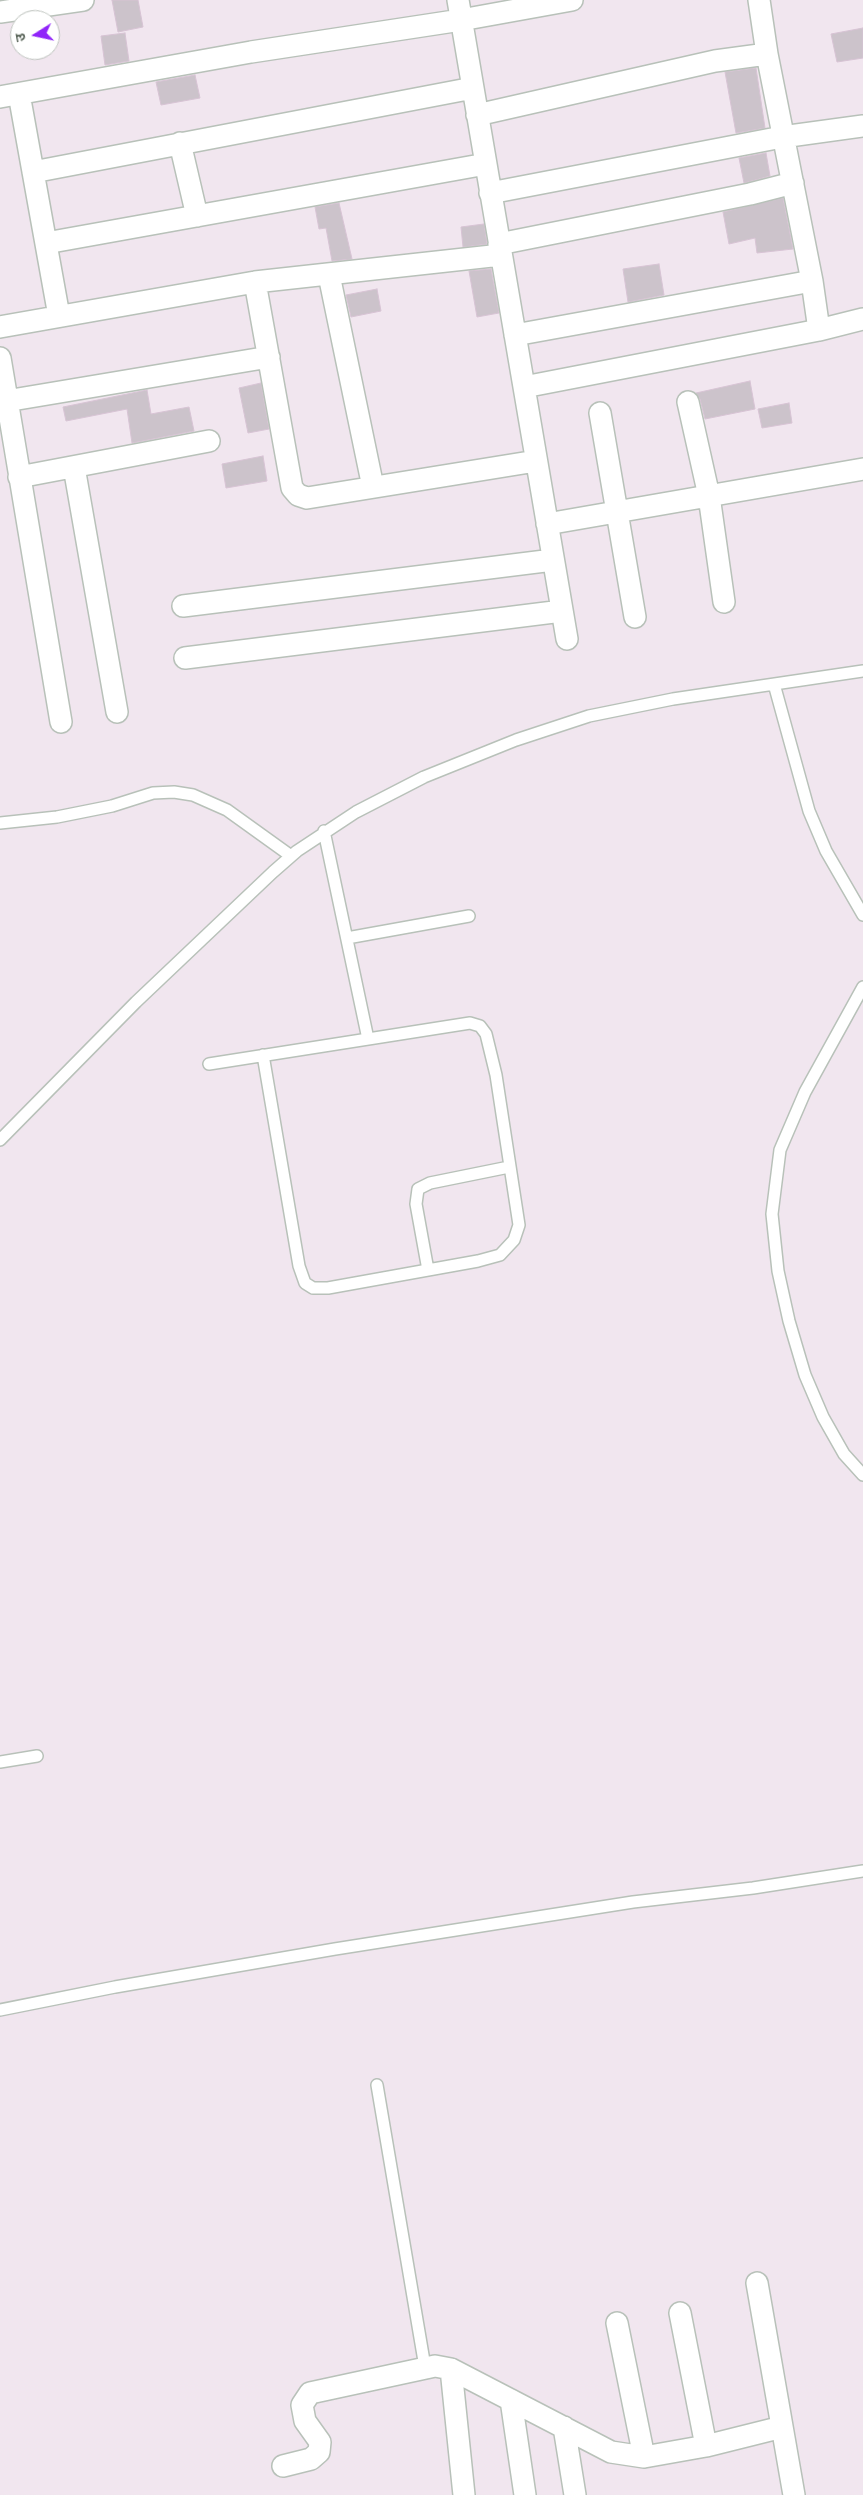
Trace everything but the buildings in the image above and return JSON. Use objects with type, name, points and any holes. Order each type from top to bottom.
[{"type":"street","points":[[0,12],[83,0]]},
{"type":"street","points":[[59,316],[33,172],[10,96],[251,52],[459,10],[572,0]]},
{"type":"street","points":[[759,0],[782,137],[812,281],[819,330]]},
{"type":"street","points":[[459,10],[567,639]]},
{"type":"street","points":[[477,115],[715,61],[767,54]]},
{"type":"street","points":[[33,172],[473,88]]},
{"type":"street","points":[[490,192],[782,137],[863,126]]},
{"type":"street","points":[[180,143],[197,216]]},
{"type":"street","points":[[46,243],[486,164]]},
{"type":"street","points":[[0,327],[255,282],[329,275],[500,250],[793,183]]},
{"type":"street","points":[[329,275],[373,487]]},
{"type":"street","points":[[515,335],[812,281]]},
{"type":"street","points":[[255,282],[292,488],[298,495],[307,498],[536,461]]},
{"type":"street","points":[[524,387],[819,330],[863,319]]},
{"type":"street","points":[[0,358],[61,722]]},
{"type":"street","points":[[6,401],[269,358]]},
{"type":"street","points":[[688,402],[709,496],[724,602]]},
{"type":"street","points":[[600,413],[635,617]]},
{"type":"street","points":[[19,478],[209,441]]},
{"type":"street","points":[[74,467],[117,712]]},
{"type":"street","points":[[547,524],[863,469]]},
{"type":"street","points":[[183,606],[553,560]]},
{"type":"street","points":[[185,658],[562,611]]},
{"type":"street","points":[[757,2283],[794,2495]]},
{"type":"street","points":[[680,2313],[706,2446]]},
{"type":"street","points":[[617,2323],[644,2457]]},
{"type":"street","points":[[283,2466],[311,2459],[319,2452],[320,2442],[305,2420],[302,2405],[310,2394],[435,2366],[451,2369],[611,2452],[644,2457],[706,2446],[782,2427]]},
{"type":"street","points":[[451,2369],[464,2495]]},
{"type":"street","points":[[511,2400],[525,2495]]},
{"type":"street","points":[[564,2427],[575,2495]]},
{"type":"lane","points":[[0,1140],[136,1002],[290,856],[324,831],[356,812],[424,777],[516,740],[589,716],[673,699],[863,671]]},
{"type":"lane","points":[[774,684],[809,811],[826,851],[863,915]]},
{"type":"lane","points":[[0,823],[58,816],[112,806],[153,793],[174,792],[193,795],[227,810],[290,856]]},
{"type":"lane","points":[[324,831],[368,1039]]},
{"type":"lane","points":[[347,938],[470,916]]},
{"type":"lane","points":[[863,987],[805,1092],[780,1150],[772,1214],[778,1270],[789,1321],[805,1375],[823,1417],[844,1454],[863,1475]]},
{"type":"lane","points":[[209,1064],[263,1055],[470,1023],[480,1026],[486,1034],[496,1075],[509,1167],[520,1225],[514,1240],[500,1255],[428,1270],[328,1288],[313,1288],[305,1283],[299,1266],[263,1055]]},
{"type":"lane","points":[[428,1270],[416,1204],[418,1189],[430,1183],[509,1167]]},
{"type":"lane","points":[[0,1762],[37,1756]]},
{"type":"lane","points":[[0,2010],[115,1987],[335,1949],[633,1902],[753,1888],[863,1871]]},
{"type":"lane","points":[[378,2085],[425,2367]]}]
